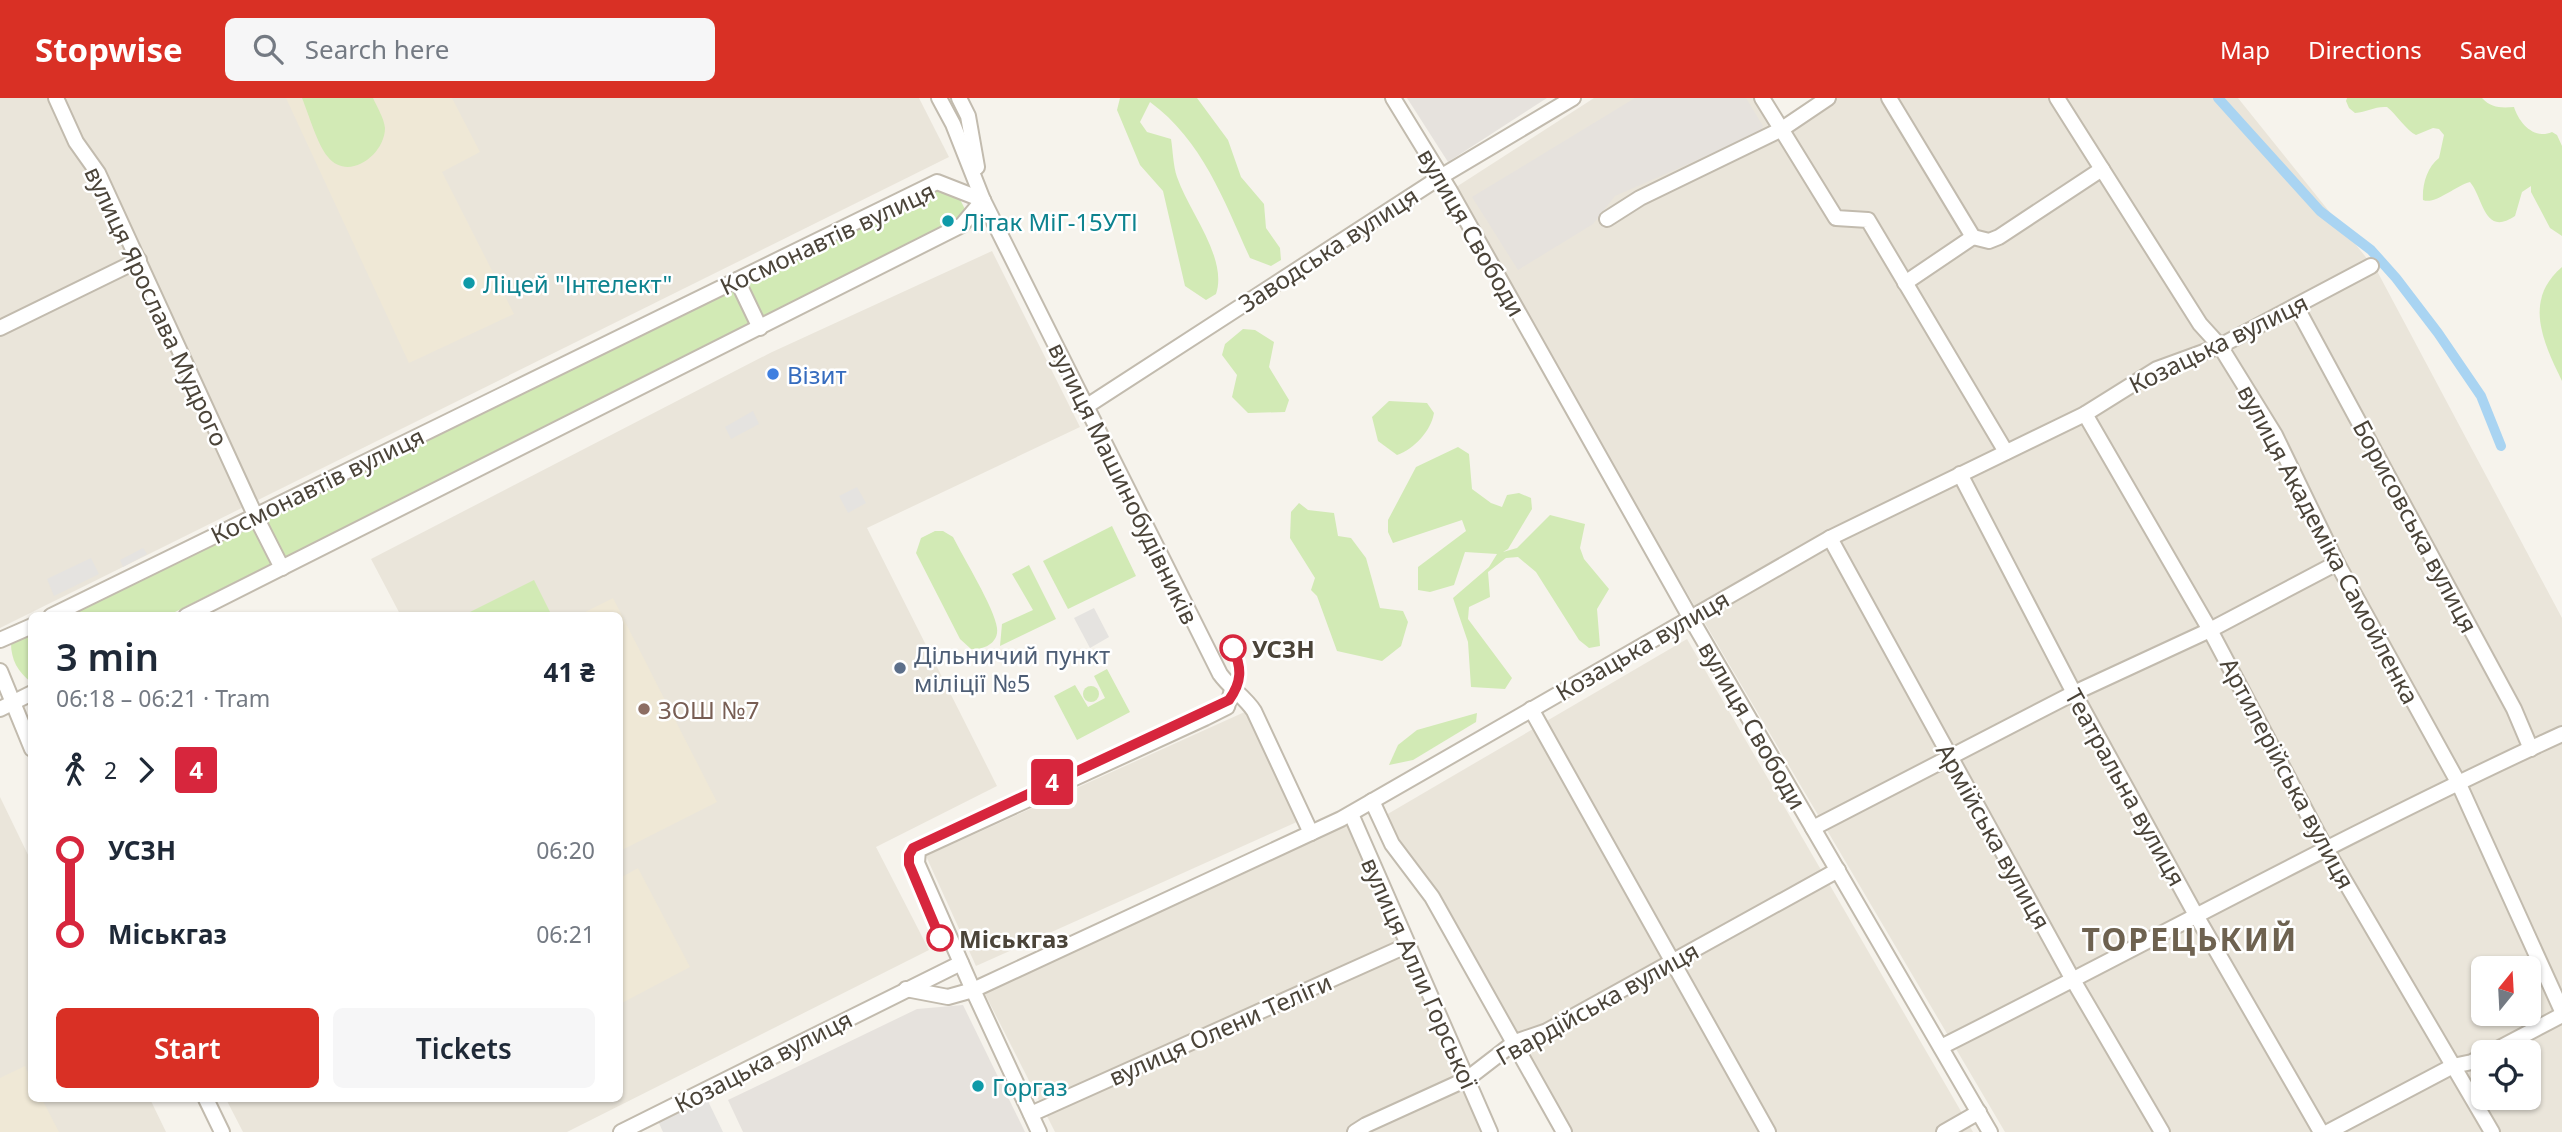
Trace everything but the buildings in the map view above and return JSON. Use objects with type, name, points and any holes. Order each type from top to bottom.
[{"type":"street","name":"вулиця Ярослава Мудрого","points":[[56,98],[76,142],[99,173],[282,568]]},
{"type":"street","name":"вулиця Машинобудівників","points":[[939,98],[953,124],[983,200],[1207,650],[1232,690],[1248,702],[1254,711],[1311,833]]},
{"type":"street","name":"вулиця Машинобудівників","points":[[959,98],[968,116],[983,200]]},
{"type":"street","name":"вулиця Свободи","points":[[1393,98],[1441,176],[1690,617],[1990,1132]]},
{"type":"street","name":"Заводська вулиця","points":[[1087,406],[1441,176],[1573,98]]},
{"type":"street","points":[[1762,98],[1836,218],[1868,220],[2006,452]]},
{"type":"street","points":[[1607,219],[1640,198],[1782,129],[1828,98]]},
{"type":"street","points":[[1889,98],[1973,237],[1989,241],[1999,237],[2102,169]]},
{"type":"street","name":"вулиця Академіка Самойленка","points":[[2057,98],[2200,324],[2220,346],[2275,435],[2337,563],[2458,782],[2562,1013]]},
{"type":"street","name":"Космонавтів вулиця","points":[[59,612],[937,182],[983,200],[962,225],[194,612]]},
{"type":"street","points":[[1905,283],[1973,237]]},
{"type":"street","points":[[0,328],[139,260]]},
{"type":"street","name":"Козацька вулиця","points":[[906,989],[948,997],[973,990],[1351,814],[1830,538],[2085,414],[2157,369],[2220,346],[2371,266]]},
{"type":"street","points":[[737,280],[760,328]]},
{"type":"street","name":"Борисовська вулиця","points":[[2296,306],[2514,709],[2531,749]]},
{"type":"street","name":"Артилерійська вулиця","points":[[2085,414],[2210,630],[2326,849],[2492,1132]]},
{"type":"street","name":"Театральна вулиця","points":[[1960,474],[2074,693],[2197,916],[2321,1132]]},
{"type":"street","name":"Армійська вулиця","points":[[1830,538],[2073,980],[2162,1132]]},
{"type":"street","points":[[1813,828],[2074,693],[2210,630],[2337,563]]},
{"type":"street","points":[[0,640],[28,628]]},
{"type":"street","points":[[0,671],[6,706],[28,742]]},
{"type":"street","points":[[1039,1132],[917,863],[918,850],[1227,707],[1232,690]]},
{"type":"street","points":[[6,706],[28,695]]},
{"type":"street","points":[[1531,709],[1768,1132]]},
{"type":"street","points":[[1941,1047],[2458,782],[2562,734]]},
{"type":"street","name":"вулиця Алли Горської","points":[[1372,802],[1392,844],[1432,897],[1564,1132]]},
{"type":"street","name":"вулиця Алли Горської","points":[[1351,814],[1490,1132]]},
{"type":"street","name":"Гвардійська вулиця","points":[[1355,1132],[1467,1079],[1515,1042],[1548,1031],[1838,870]]},
{"type":"street","name":"вулиця Олени Теліги","points":[[1031,1114],[1408,945]]},
{"type":"street","name":"Козацька вулиця","points":[[621,1132],[961,963]]},
{"type":"street","points":[[2514,1040],[2562,1013]]},
{"type":"street","points":[[2328,1132],[2453,1066],[2471,1062]]},
{"type":"street","points":[[207,1102],[222,1132]]},
{"type":"street","points":[[1944,1132],[1979,1112]]},
{"type":"shaded area","points":[[0,98],[919,98],[949,157],[0,628]]},
{"type":"shaded area","points":[[286,98],[452,98],[480,152],[442,172],[514,314],[409,363]]},
{"type":"shaded area","points":[[1407,98],[1547,98],[1448,162]]},
{"type":"shaded area","name":"ТОРЕЦЬКИЙ","points":[[1594,98],[1766,98],[1786,126],[1827,98],[2238,98],[2377,271],[2562,618],[2562,1132],[2005,1132],[1450,191]]},
{"type":"shaded area","points":[[1635,98],[1746,98],[1763,126],[1759,133],[1615,196],[1593,224],[1518,270],[1472,197]]},
{"type":"shaded area","points":[[992,251],[1080,427],[867,528],[997,786],[876,847],[929,950],[567,1132],[243,1132],[228,1102],[623,1102],[623,612],[399,612],[371,559],[770,353]]},
{"type":"shaded area","points":[[753,411],[759,424],[731,439],[725,427]]},
{"type":"shaded area","points":[[857,487],[866,503],[848,513],[839,496]]},
{"type":"shaded area","points":[[143,548],[147,554],[123,567],[120,560]]},
{"type":"shaded area","points":[[91,558],[99,574],[54,596],[47,579]]},
{"type":"shaded area","name":"ЗОШ №7","points":[[613,598],[620,612],[585,612]]},
{"type":"shaded area","points":[[1094,608],[1109,637],[1090,648],[1074,618]]},
{"type":"shaded area","name":"ЗОШ №7","points":[[623,618],[717,802],[623,849]]},
{"type":"shaded area","points":[[1687,639],[1973,1132],[1565,1132],[1386,815]]},
{"type":"shaded area","points":[[1249,710],[1299,821],[976,966],[926,856]]},
{"type":"shaded area","points":[[0,797],[28,855],[28,1102],[151,1102],[166,1132],[0,1132]]},
{"type":"shaded area","points":[[1349,823],[1483,1132],[1055,1132],[984,992]]},
{"type":"shaded area","points":[[638,868],[690,967],[623,1002],[623,876]]},
{"type":"shaded area","points":[[963,1005],[1025,1132],[743,1132],[728,1100],[917,1009]]},
{"type":"shaded area","points":[[25,1066],[28,1072],[28,1102],[44,1102],[59,1132],[0,1132],[0,1078]]},
{"type":"shaded area","points":[[706,1097],[723,1132],[663,1132],[658,1121]]},
{"type":"green space","points":[[302,98],[373,98],[385,128],[379,147],[372,156],[355,166],[336,164],[320,145]]},
{"type":"green space","points":[[1120,98],[1197,98],[1228,140],[1241,177],[1264,204],[1266,228],[1280,248],[1281,260],[1271,266],[1250,258],[1221,194],[1198,153],[1168,118],[1150,102],[1140,122],[1147,132],[1171,139],[1177,177],[1206,235],[1217,265],[1216,294],[1206,300],[1185,286],[1163,191],[1140,165],[1117,110]]},
{"type":"green space","points":[[2347,98],[2482,98],[2496,107],[2514,107],[2523,124],[2539,134],[2552,132],[2557,135],[2562,146],[2562,236],[2550,228],[2531,192],[2531,186],[2522,192],[2515,216],[2505,221],[2497,222],[2491,219],[2470,182],[2439,198],[2423,200],[2426,177],[2439,158],[2444,135],[2439,129],[2433,128],[2416,135],[2387,107],[2355,113],[2349,108]]},
{"type":"green space","points":[[950,180],[968,215],[175,612],[75,612]]},
{"type":"green space","points":[[2562,267],[2562,381],[2543,336],[2540,307],[2550,280]]},
{"type":"green space","points":[[1243,329],[1255,330],[1274,342],[1269,367],[1289,400],[1285,412],[1248,413],[1232,397],[1237,375],[1222,355],[1225,344]]},
{"type":"green space","points":[[1389,401],[1427,403],[1434,413],[1421,438],[1397,455],[1378,441],[1372,417]]},
{"type":"green space","points":[[1458,447],[1469,454],[1472,489],[1491,503],[1502,507],[1507,495],[1519,493],[1531,498],[1532,509],[1508,549],[1503,552],[1517,548],[1550,515],[1585,524],[1580,548],[1584,559],[1609,589],[1597,609],[1600,646],[1589,648],[1579,640],[1536,572],[1518,557],[1506,558],[1488,572],[1490,597],[1469,607],[1468,619],[1512,678],[1505,689],[1471,687],[1468,642],[1453,598],[1489,567],[1497,554],[1465,552],[1454,585],[1430,592],[1418,590],[1418,567],[1466,531],[1462,520],[1393,543],[1388,532],[1388,520],[1416,467]]},
{"type":"green space","points":[[1299,503],[1308,510],[1334,513],[1338,536],[1351,538],[1366,558],[1380,608],[1403,611],[1408,622],[1401,646],[1382,661],[1337,651],[1317,596],[1311,590],[1315,578],[1290,538],[1291,512]]},
{"type":"green space","points":[[1112,526],[1136,576],[1068,609],[1043,561]]},
{"type":"green space","points":[[935,531],[943,531],[953,537],[991,609],[997,633],[993,642],[985,647],[971,649],[960,639],[916,553],[921,538]]},
{"type":"green space","points":[[1029,565],[1056,619],[1000,646],[1002,624],[1033,610],[1012,574]]},
{"type":"green space","points":[[534,580],[550,612],[470,612]]},
{"type":"green space","points":[[28,634],[28,679],[16,665],[11,643]]},
{"type":"green space","points":[[1107,669],[1130,712],[1077,740],[1054,696],[1075,685],[1088,707],[1105,698],[1094,676]]},
{"type":"green space","points":[[1091,686],[1097,688],[1097,700],[1091,702],[1085,700],[1083,694],[1085,688]]},
{"type":"green space","points":[[1477,713],[1476,722],[1413,760],[1389,765],[1398,745],[1417,730]]},
{"type":"waterway","points":[[2218,98],[2320,211],[2371,250],[2396,278],[2481,396],[2501,446]]},
{"type":"tram line","name":"4","points":[[940,938],[909,864],[909,855],[913,848],[1229,700],[1236,690],[1241,674],[1233,648]]},
{"type":"place","name":"Літак МіГ-15УТІ","points":[[948,221]]},
{"type":"place","name":"Ліцей \"Інтелект\"","points":[[469,283]]},
{"type":"place","name":"Візит","points":[[773,374]]},
{"type":"place","name":"УСЗН","points":[[1233,648]]},
{"type":"place","name":"Дільничий пункт міліції №5","points":[[900,668]]},
{"type":"place","name":"ЗОШ №7","points":[[644,709]]},
{"type":"place","name":"Міськгаз","points":[[940,938]]},
{"type":"place","name":"Горгаз","points":[[978,1086]]},
{"type":"district","name":"ТОРЕЦЬКИЙ","points":[[2190,938]]}]
